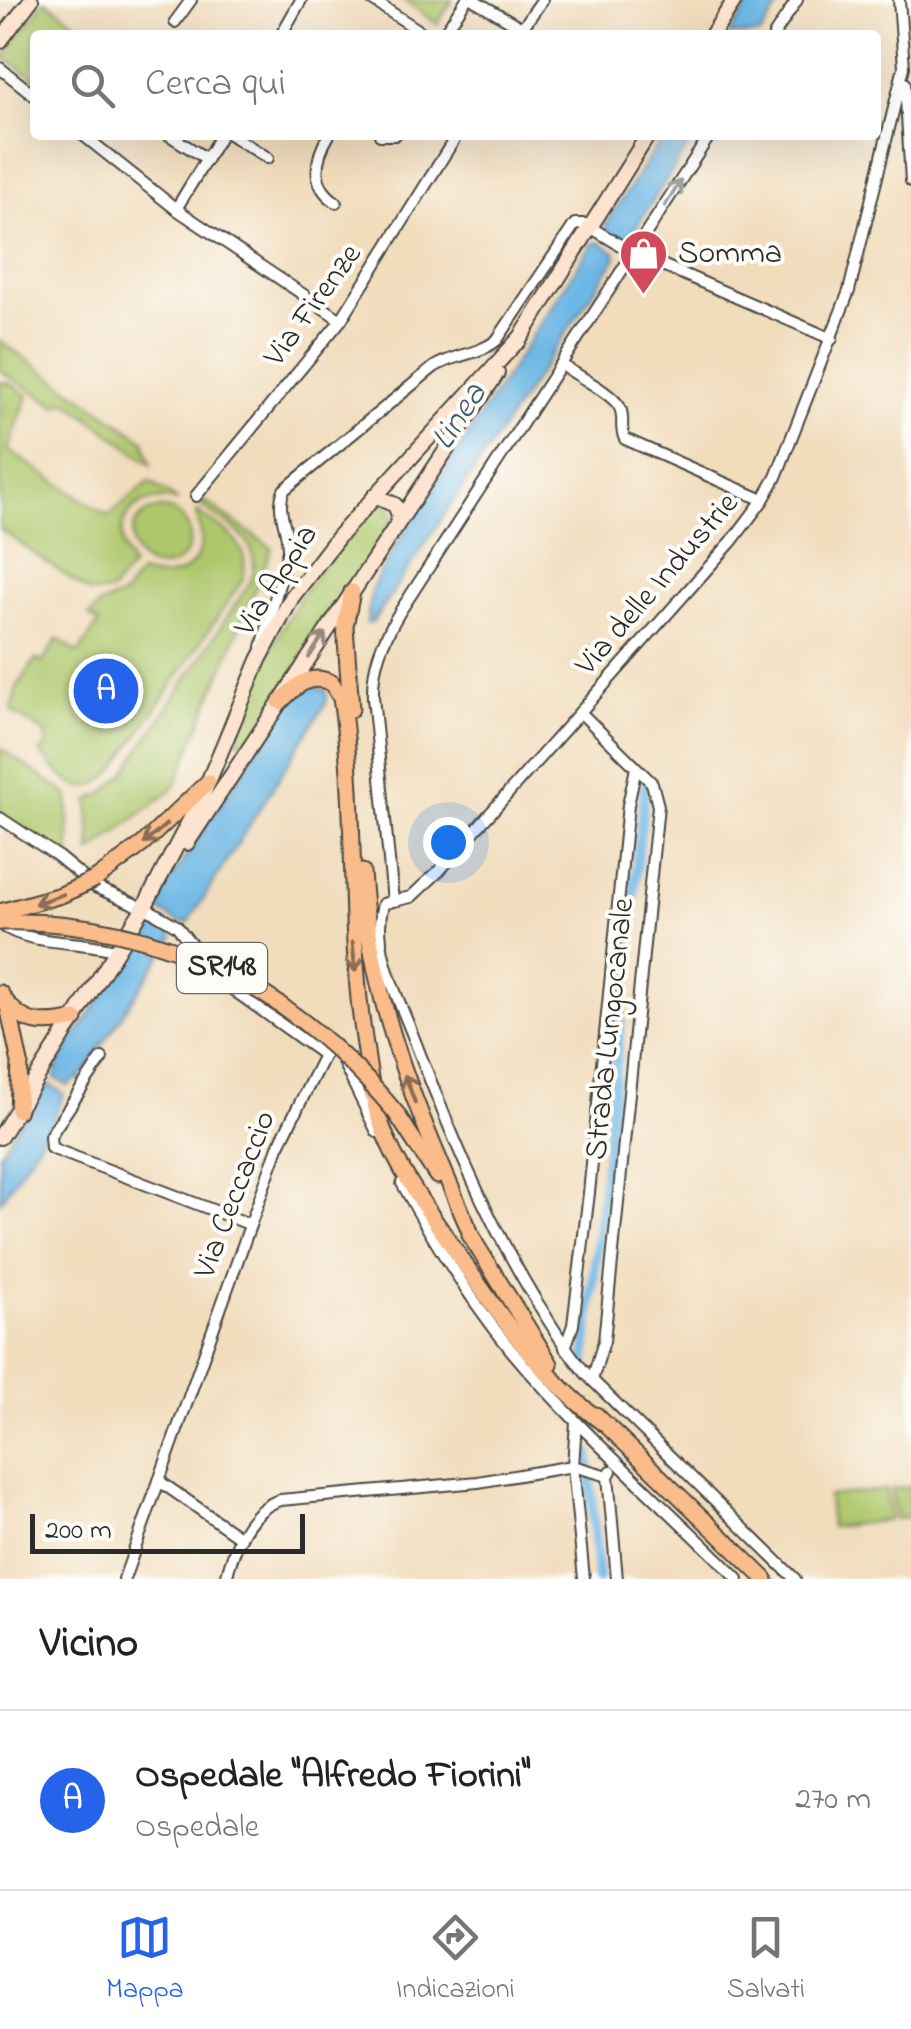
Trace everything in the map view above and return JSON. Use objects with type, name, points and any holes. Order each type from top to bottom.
[{"type":"main road","points":[[0,41],[30,0]]},
{"type":"main road","points":[[715,30],[735,0]]},
{"type":"main road","name":"Via Appia","points":[[0,1137],[117,951],[592,228],[645,140]]},
{"type":"main road","name":"Via Appia","points":[[148,907],[208,782],[259,660],[292,597],[331,544],[522,336]]},
{"type":"main road","points":[[374,496],[395,504],[399,515],[396,525]]},
{"type":"main road","points":[[352,592],[344,631],[371,962],[401,1064],[475,1243]]},
{"type":"main road","points":[[280,702],[296,686],[316,678],[330,681],[336,687],[343,712],[352,824],[352,939],[374,1100],[381,1125],[422,1201],[501,1317],[553,1380],[602,1422]]},
{"type":"main road","points":[[228,733],[236,748],[250,749]]},
{"type":"main road","points":[[0,912],[49,899],[96,879],[155,834],[208,782]]},
{"type":"main road","name":"SR148","points":[[0,923],[48,924],[127,936],[190,955],[226,970],[280,1003],[320,1034],[396,1114],[547,1360],[602,1422],[765,1579]]},
{"type":"main road","points":[[4,999],[25,1021],[38,1024],[75,1019]]},
{"type":"main road","points":[[4,999],[20,1064],[18,1110]]},
{"type":"street","points":[[175,22],[191,0]]},
{"type":"street","points":[[284,30],[301,0]]},
{"type":"street","points":[[372,0],[392,5],[420,30]]},
{"type":"street","points":[[448,30],[470,0],[514,30]]},
{"type":"street","points":[[519,30],[542,0]]},
{"type":"street","points":[[777,30],[797,0]]},
{"type":"street","name":"Via delle Industrie","points":[[388,902],[408,899],[434,877],[764,500],[832,338],[858,260],[904,67],[900,0]]},
{"type":"street","points":[[904,67],[911,182]]},
{"type":"street","points":[[0,68],[30,92]]},
{"type":"street","points":[[89,140],[176,209],[341,320]]},
{"type":"street","points":[[176,140],[207,159]]},
{"type":"street","points":[[176,209],[218,140]]},
{"type":"street","points":[[238,140],[268,158]]},
{"type":"street","points":[[327,140],[316,166],[322,188],[336,202]]},
{"type":"street","name":"Via Firenze","points":[[196,496],[341,320],[453,140]]},
{"type":"street","points":[[707,140],[404,604],[378,654],[373,689],[388,902],[382,932],[395,994],[453,1141],[503,1246],[565,1348],[592,1380],[795,1579]]},
{"type":"street","points":[[259,660],[288,547],[280,507],[286,488],[434,368],[497,340],[569,229],[577,223],[832,338]]},
{"type":"street","points":[[562,366],[615,402],[620,408],[625,440],[764,500]]},
{"type":"street","points":[[277,584],[282,594],[292,597]]},
{"type":"street","name":"Strada Lungocanale","points":[[580,712],[654,786],[658,806],[604,1341],[592,1380]]},
{"type":"street","points":[[565,1348],[572,1325],[589,1193],[628,805],[636,768]]},
{"type":"street","points":[[0,818],[95,886],[148,907],[182,930],[218,979],[324,1055],[339,1058],[402,1182],[464,1288],[513,1352],[576,1422],[738,1579]]},
{"type":"street","points":[[0,923],[23,935],[97,944],[117,951]]},
{"type":"street","name":"Via Ceccaccio","points":[[124,1579],[249,1224],[283,1135],[324,1055]]},
{"type":"street","points":[[102,1058],[50,1136],[51,1148],[249,1224]]},
{"type":"street","points":[[576,1422],[573,1466],[584,1579]]},
{"type":"street","points":[[617,1579],[608,1476],[618,1462]]},
{"type":"street","points":[[226,1579],[241,1538],[263,1508],[280,1500],[478,1482],[573,1466],[608,1476]]},
{"type":"street","points":[[158,1481],[241,1538]]},
{"type":"green space","points":[[45,0],[86,30],[30,30],[30,75],[4,57]]},
{"type":"green space","points":[[404,0],[453,0],[437,24]]},
{"type":"green space","points":[[0,341],[144,440],[151,464],[67,401],[56,405],[0,371]]},
{"type":"green space","points":[[0,382],[28,395],[8,450],[108,516],[150,481],[178,501],[148,501],[128,515],[122,538],[132,566],[111,592],[90,593],[0,529]]},
{"type":"green space","points":[[204,501],[272,548],[174,788],[91,852],[89,800],[104,793],[124,774],[251,581],[254,567],[249,545],[233,528],[201,506]]},
{"type":"green space","points":[[377,503],[390,507],[394,519],[249,743],[240,742],[242,714],[288,617],[336,548]]},
{"type":"green space","points":[[161,509],[181,518],[190,538],[181,558],[161,567],[141,558],[132,538],[141,518]]},
{"type":"green space","points":[[197,512],[240,546],[245,566],[243,579],[116,768],[94,785],[76,786],[41,753],[47,745],[46,734],[11,711],[17,687],[36,659],[42,663],[58,639],[80,651],[99,623],[89,616],[100,605],[123,596],[140,573],[169,576],[186,570],[198,555],[201,541]]},
{"type":"green space","points":[[0,748],[68,795],[70,859],[0,813]]},
{"type":"green space","points":[[911,1487],[911,1517],[895,1519],[892,1489]]},
{"type":"green space","points":[[887,1490],[890,1520],[831,1527],[828,1496]]},
{"type":"water","points":[[752,0],[783,0],[763,30],[732,30]]},
{"type":"water","points":[[661,140],[692,140],[629,238],[622,240],[607,232],[606,224]]},
{"type":"water","points":[[600,242],[615,252],[616,258],[372,623],[367,623],[371,591],[384,564],[592,244]]},
{"type":"water","points":[[314,686],[326,690],[327,701],[188,923],[178,922],[162,912],[156,902],[283,709],[299,690]]},
{"type":"water","points":[[150,923],[171,932],[173,938],[79,1080],[68,1086],[55,1078],[57,1065]]},
{"type":"water","points":[[50,1085],[64,1094],[52,1122],[0,1202],[0,1153],[40,1091]]},
{"type":"waterway","points":[[585,1361],[645,786]]},
{"type":"waterway","points":[[588,1452],[598,1579]]},
{"type":"place","name":"Somma","points":[[643,296]]},
{"type":"place","name":"Ospedale \"Alfredo Fiorini\"","points":[[106,691]]},
{"type":"water label","name":"Linea","points":[[460,417]]}]
